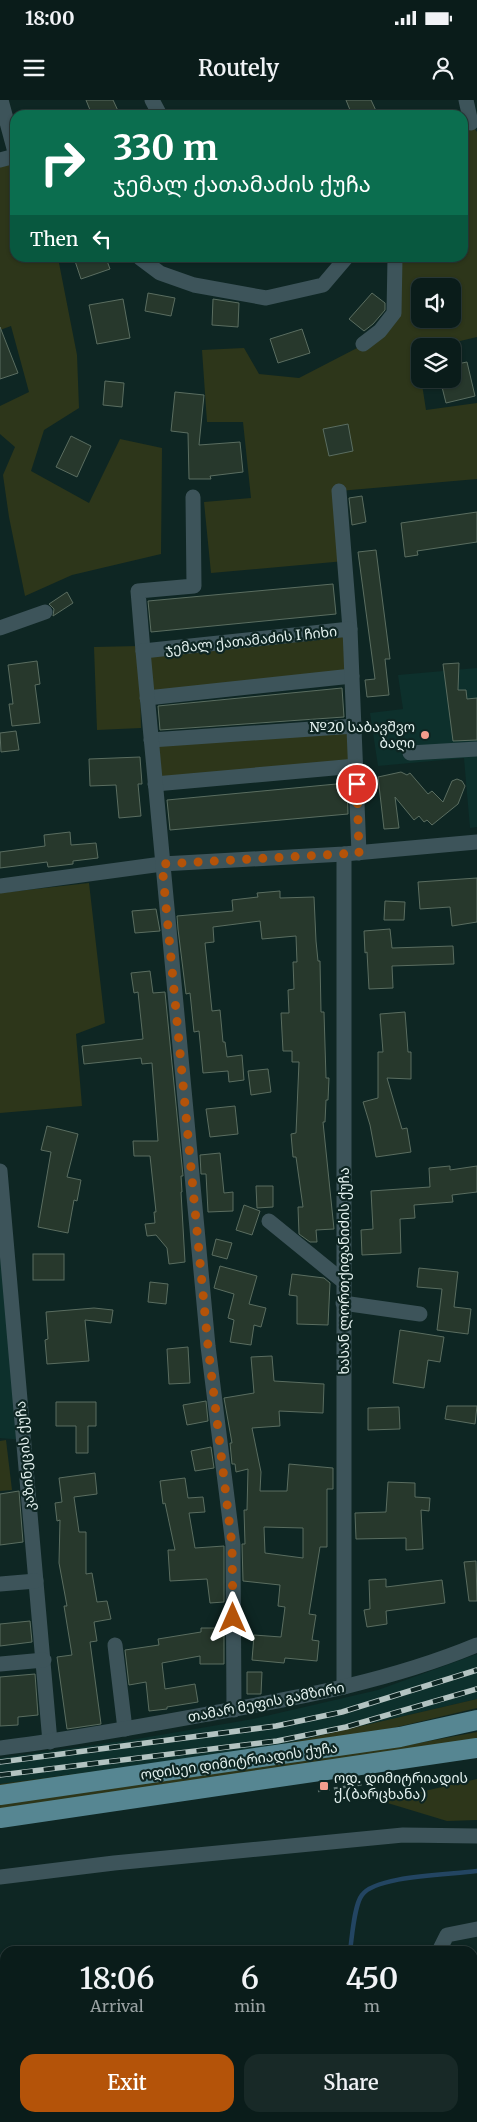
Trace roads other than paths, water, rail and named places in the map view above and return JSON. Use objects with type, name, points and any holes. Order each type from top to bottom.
[{"type":"main road","name":"ოდისეი დიმიტრიადის ქუჩა","points":[[0,1795],[400,1737],[477,1720]]},
{"type":"main road","name":"ოდისეი დიმიტრიადის ქუჩა","points":[[0,1818],[477,1748]]},
{"type":"street","points":[[1,100],[4,124],[10,140]]},
{"type":"street","points":[[145,262],[160,273],[194,285],[266,298],[323,285],[343,262]]},
{"type":"street","points":[[362,344],[380,331],[394,313],[395,262]]},
{"type":"street","points":[[339,491],[350,629]]},
{"type":"street","points":[[193,497],[194,586],[138,590],[208,1346],[232,1545],[234,1710]]},
{"type":"street","points":[[0,628],[45,612]]},
{"type":"street","name":"ჯემალ ქათამაძის I ჩიხი","points":[[143,651],[350,629],[356,766],[352,854]]},
{"type":"street","points":[[147,698],[352,676]]},
{"type":"street","points":[[151,740],[355,726]]},
{"type":"street","points":[[410,753],[477,749]]},
{"type":"street","points":[[155,784],[356,766]]},
{"type":"street","points":[[0,886],[162,864],[352,854],[477,842]]},
{"type":"street","name":"ხასან ლორთქიფანიძის ქუჩა","points":[[344,1687],[343,1303],[352,854]]},
{"type":"street","name":"კაზინეცის ქუჩა","points":[[0,1171],[50,1742]]},
{"type":"street","points":[[269,1221],[344,1282]]},
{"type":"street","points":[[343,1303],[420,1314]]},
{"type":"street","points":[[0,1584],[36,1580]]},
{"type":"street","points":[[116,1645],[125,1729]]},
{"type":"street","name":"თამარ მეფის გამზირი","points":[[0,1748],[50,1742],[234,1710],[344,1687],[451,1656],[477,1645]]},
{"type":"street","points":[[0,1664],[44,1660]]},
{"type":"street","points":[[0,1877],[114,1863],[403,1835],[477,1836]]},
{"type":"street","points":[[442,1946],[447,1935],[477,1929]]},
{"type":"waterway","points":[[351,1946],[357,1906],[362,1895],[370,1888],[382,1883],[415,1877],[477,1871]]},
{"type":"railway","points":[[0,1762],[276,1726],[342,1712],[477,1670]]},
{"type":"railway","points":[[0,1775],[277,1741],[346,1727],[477,1689]]},
{"type":"place","name":"№20 საბავშვო ბაღი","points":[[425,735]]},
{"type":"place","name":"ოდ. დიმიტრიადის ქ.(ბარცხანა)","points":[[324,1786]]}]
